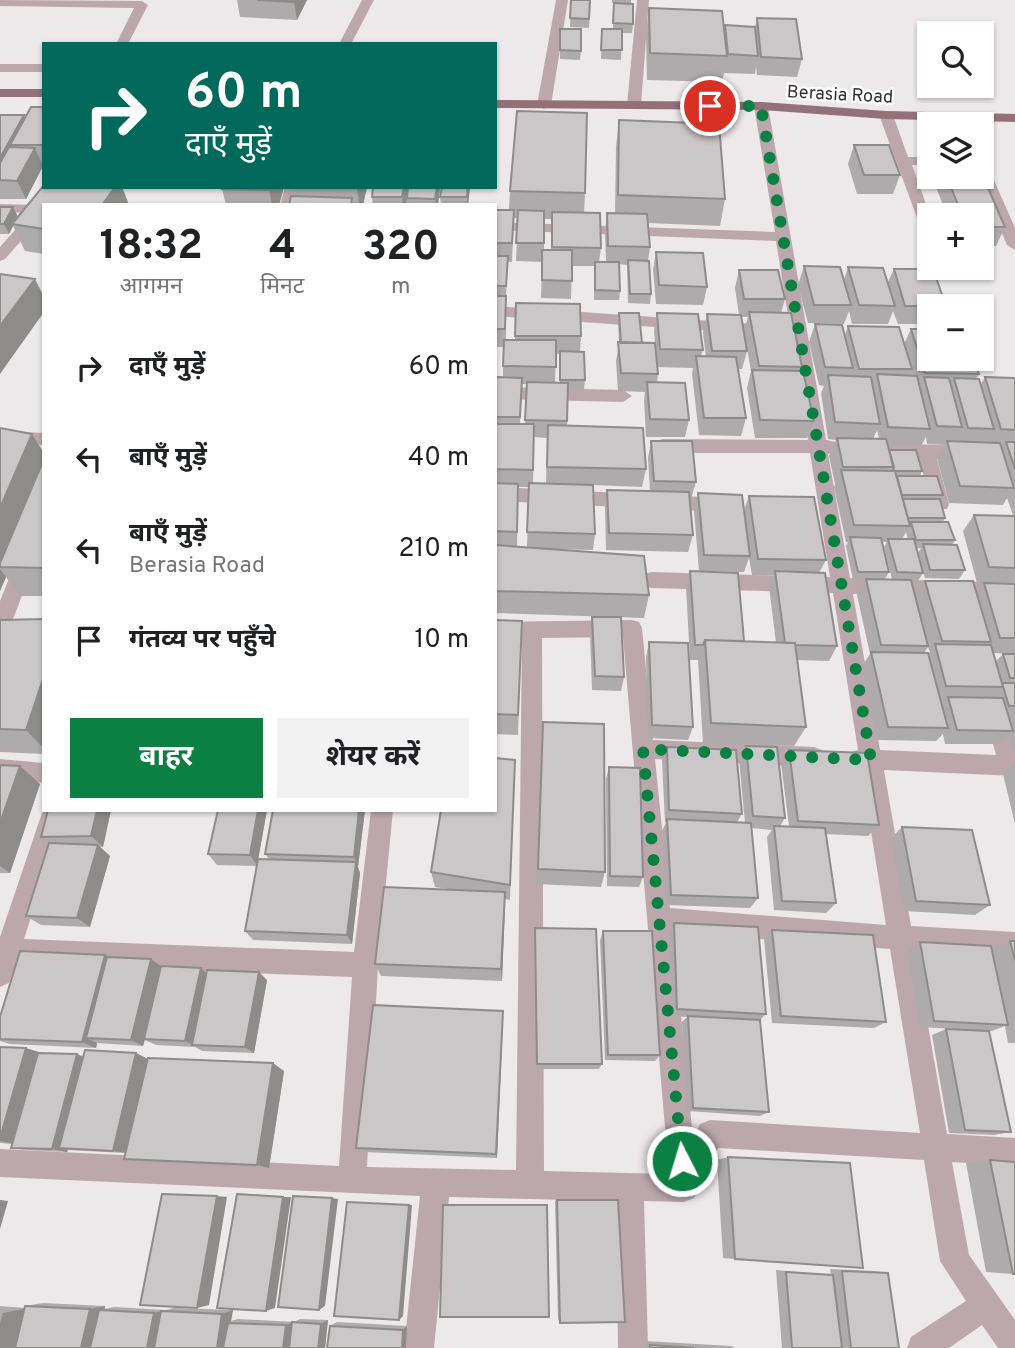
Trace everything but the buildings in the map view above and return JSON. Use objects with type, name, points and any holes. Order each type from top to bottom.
[{"type":"main road","points":[[0,93],[42,93]]},
{"type":"main road","name":"Berasia Road","points":[[497,104],[761,106],[917,117]]},
{"type":"main road","name":"Berasia Road","points":[[994,119],[1015,118]]},
{"type":"street","points":[[346,42],[368,0]]},
{"type":"street","points":[[544,105],[562,0]]},
{"type":"street","points":[[634,105],[643,0]]},
{"type":"street","points":[[0,2],[142,5],[123,42]]},
{"type":"street","points":[[0,68],[42,68]]},
{"type":"street","points":[[761,106],[783,237],[805,333],[822,510],[841,585],[955,1261],[1015,1346]]},
{"type":"street","points":[[886,115],[919,203]]},
{"type":"street","points":[[903,161],[917,161]]},
{"type":"street","points":[[991,189],[1015,245]]},
{"type":"street","points":[[0,208],[42,204]]},
{"type":"street","points":[[0,256],[42,207]]},
{"type":"street","points":[[497,226],[783,237]]},
{"type":"street","points":[[497,312],[805,333]]},
{"type":"street","points":[[497,393],[623,396]]},
{"type":"street","points":[[0,437],[42,439]]},
{"type":"street","points":[[650,446],[845,448]]},
{"type":"street","points":[[872,449],[1015,455]]},
{"type":"street","points":[[926,452],[946,526]]},
{"type":"street","points":[[497,494],[748,506]]},
{"type":"street","points":[[0,627],[42,518]]},
{"type":"street","points":[[956,564],[970,614]]},
{"type":"street","points":[[650,580],[1015,591]]},
{"type":"street","points":[[497,631],[632,628],[684,1188]]},
{"type":"street","points":[[530,1185],[532,630]]},
{"type":"street","points":[[0,637],[22,637]]},
{"type":"street","points":[[643,749],[1013,766],[990,690]]},
{"type":"street","points":[[0,769],[42,773]]},
{"type":"street","points":[[53,812],[4,963],[365,965]]},
{"type":"street","points":[[352,1181],[365,965],[382,812]]},
{"type":"street","points":[[659,919],[1015,944]]},
{"type":"street","points":[[684,1188],[710,1134],[1015,1153]]},
{"type":"street","points":[[0,1163],[352,1181],[684,1188]]},
{"type":"street","points":[[419,1348],[436,1182]]},
{"type":"street","points":[[631,1187],[633,1348]]},
{"type":"street","points":[[922,1348],[986,1305]]},
{"type":"route","points":[[682,1161],[643,749],[871,760],[761,106],[710,106]]}]
